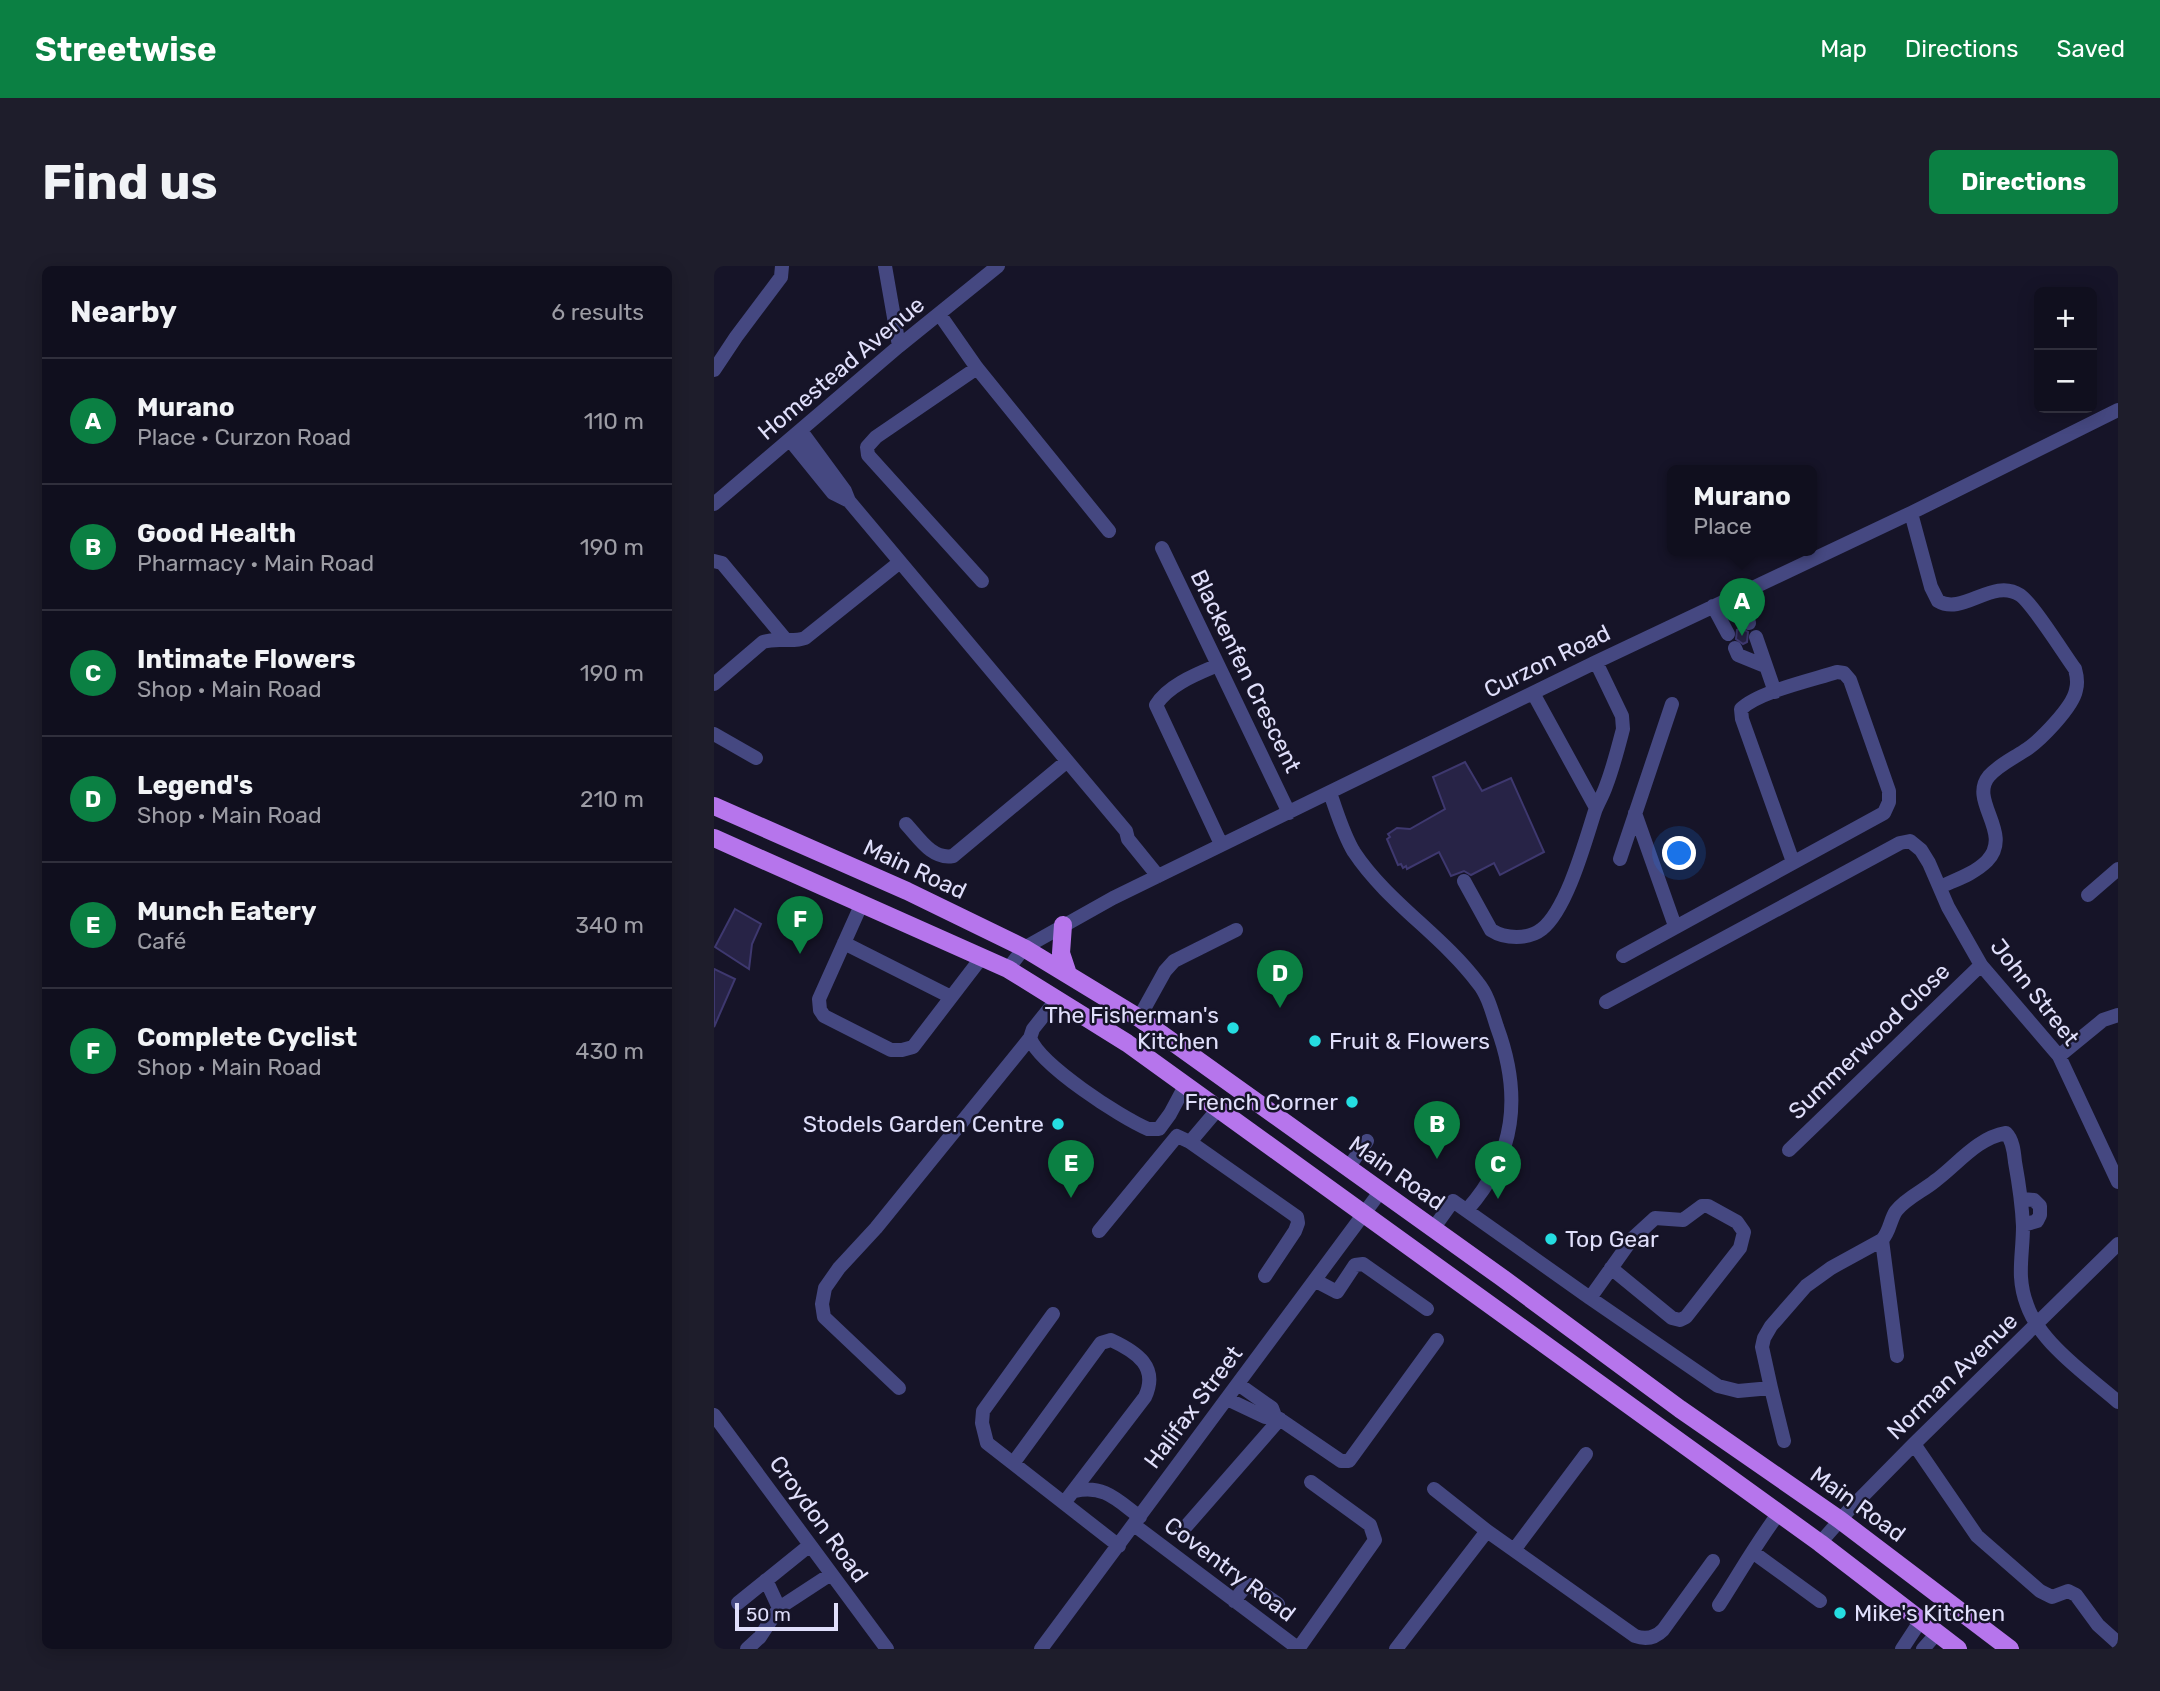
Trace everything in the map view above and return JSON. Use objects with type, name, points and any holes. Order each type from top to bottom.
[{"type":"main road","name":"Main Road","points":[[714,806],[907,891],[1024,948],[1139,1018],[1433,1228],[1679,1409],[1840,1520],[2010,1649]]},
{"type":"main road","points":[[714,838],[1008,968],[1126,1043],[1779,1513],[1958,1649]]},
{"type":"main road","points":[[1063,925],[1061,953],[1068,974]]},
{"type":"street","points":[[714,370],[781,277],[782,266]]},
{"type":"street","points":[[885,266],[899,346]]},
{"type":"street","name":"Homestead Avenue","points":[[714,504],[899,346],[998,266]]},
{"type":"street","points":[[940,315],[977,368],[1109,531]]},
{"type":"street","points":[[977,368],[876,437],[867,447],[868,454],[982,581]]},
{"type":"street","name":"Curzon Road","points":[[1008,968],[1024,948],[1063,925],[1220,844],[2118,411]]},
{"type":"street","points":[[795,436],[845,491],[849,501],[1066,762],[1126,831],[1134,834],[1162,874]]},
{"type":"street","points":[[1911,513],[1931,587],[1938,601],[1951,605],[2001,590],[2020,595],[2075,669],[2077,676],[2075,695],[2059,716],[2027,750],[2002,764],[1986,780],[1984,795],[1997,839],[1994,852],[1974,871],[1940,887]]},
{"type":"street","name":"Blackenfen Crescent","points":[[1162,548],[1289,813]]},
{"type":"street","points":[[714,561],[722,563],[786,640]]},
{"type":"street","points":[[714,684],[764,642],[805,638],[901,562]]},
{"type":"street","points":[[1735,595],[1749,623]]},
{"type":"street","points":[[1713,606],[1728,634]]},
{"type":"street","points":[[1755,637],[1775,692]]},
{"type":"street","points":[[1735,648],[1738,655],[1765,666]]},
{"type":"street","points":[[1464,881],[1491,930],[1506,937],[1532,935],[1540,931],[1552,918],[1585,845],[1623,729],[1622,716],[1596,662]]},
{"type":"street","points":[[1218,664],[1161,696],[1156,705],[1220,844]]},
{"type":"street","points":[[1623,956],[1884,813],[1890,797],[1850,680],[1844,673],[1837,672],[1775,692],[1746,704],[1741,709],[1742,719],[1793,862]]},
{"type":"street","points":[[1532,693],[1596,808]]},
{"type":"street","points":[[1620,859],[1672,704]]},
{"type":"street","points":[[714,734],[756,758]]},
{"type":"street","points":[[906,824],[936,855],[943,858],[953,856],[1066,762]]},
{"type":"street","points":[[1330,793],[1353,850],[1373,877],[1478,982],[1502,1039],[1512,1084],[1508,1134],[1485,1189],[1467,1210]]},
{"type":"street","points":[[1635,813],[1675,926]]},
{"type":"street","name":"John Street","points":[[1606,1002],[1904,841],[1910,841],[1921,850],[1948,907],[1981,965],[2059,1056],[2118,1182]]},
{"type":"street","points":[[2088,895],[2118,869]]},
{"type":"street","points":[[862,903],[819,999],[820,1010],[824,1016],[891,1050],[902,1051],[913,1046],[982,957]]},
{"type":"street","points":[[1139,1018],[1174,961],[1236,930]]},
{"type":"street","points":[[844,943],[951,997]]},
{"type":"street","name":"Summerwood Close","points":[[1789,1150],[1981,965]]},
{"type":"street","points":[[899,1388],[824,1317],[822,1304],[825,1288],[1030,1038],[1033,1029],[1057,999]]},
{"type":"street","points":[[2059,1056],[2103,1020],[2118,1015]]},
{"type":"street","points":[[1030,1038],[1037,1051],[1075,1083],[1147,1129],[1158,1129],[1170,1114],[1185,1086]]},
{"type":"street","points":[[1190,1142],[1218,1109]]},
{"type":"street","points":[[1784,1441],[1762,1347],[1771,1326],[1806,1286],[1831,1268],[1882,1240],[1888,1233],[1893,1215],[1899,1207],[1937,1180],[1973,1148],[2003,1133],[2008,1134],[2011,1140],[2022,1199],[2019,1275],[2027,1306],[2036,1326],[2118,1402]]},
{"type":"street","points":[[1099,1231],[1177,1136],[1181,1136],[1297,1217],[1298,1223],[1294,1231],[1265,1276]]},
{"type":"street","points":[[1348,1168],[1367,1141]]},
{"type":"street","name":"Halifax Street","points":[[1041,1649],[1380,1192]]},
{"type":"street","points":[[1433,1228],[1453,1201],[1718,1386],[1738,1391],[1771,1388]]},
{"type":"street","points":[[1590,1298],[1611,1268],[1632,1239],[1658,1217],[1683,1220],[1702,1206],[1708,1206],[1737,1222],[1744,1232],[1740,1248],[1686,1317],[1680,1320],[1672,1318],[1611,1268]]},
{"type":"street","points":[[1882,1240],[1897,1356]]},
{"type":"street","name":"Norman Avenue","points":[[1820,1543],[1914,1444],[2118,1244]]},
{"type":"street","points":[[1316,1281],[1337,1292],[1355,1265],[1363,1264],[1427,1309]]},
{"type":"street","points":[[1053,1314],[983,1410],[982,1423],[987,1443],[1119,1546]]},
{"type":"street","points":[[1014,1462],[1101,1343],[1111,1340],[1127,1347],[1150,1373],[1151,1384],[1145,1397],[1064,1503]]},
{"type":"street","points":[[1238,1384],[1272,1408],[1277,1417],[1341,1461],[1349,1461],[1437,1340]]},
{"type":"street","points":[[1227,1399],[1265,1417],[1277,1417]]},
{"type":"street","name":"Croydon Road","points":[[714,1415],[887,1649]]},
{"type":"street","points":[[1182,1531],[1277,1417]]},
{"type":"street","points":[[1914,1444],[1977,1536],[2040,1591],[2052,1597],[2068,1591],[2076,1595],[2098,1625],[2118,1643]]},
{"type":"street","points":[[1514,1550],[1586,1454]]},
{"type":"street","points":[[1298,1649],[1375,1540],[1370,1525],[1311,1482]]},
{"type":"street","name":"Coventry Road","points":[[1075,1490],[1095,1488],[1105,1492],[1234,1601],[1298,1649]]},
{"type":"street","points":[[1434,1489],[1487,1531],[1643,1639],[1658,1635],[1663,1630],[1713,1561]]},
{"type":"street","points":[[1719,1605],[1754,1553],[1760,1538],[1779,1513]]},
{"type":"street","points":[[1396,1649],[1487,1531]]},
{"type":"street","points":[[738,1603],[810,1545]]},
{"type":"street","points":[[1754,1553],[1820,1601]]},
{"type":"street","points":[[747,1649],[760,1637],[779,1608],[831,1574]]},
{"type":"street","points":[[765,1580],[779,1608]]},
{"type":"street","points":[[1234,1601],[1245,1587],[1250,1585],[1278,1604]]},
{"type":"street","points":[[1902,1649],[1921,1620]]},
{"type":"street","points":[[1923,1649],[1937,1633]]},
{"type":"building","points":[[1741,628],[1748,632],[1747,642],[1743,644],[1736,639],[1737,630]]},
{"type":"building","points":[[1465,762],[1482,791],[1511,778],[1544,852],[1500,875],[1494,863],[1471,875],[1464,871],[1451,876],[1439,852],[1407,869],[1406,866],[1403,868],[1401,864],[1398,865],[1387,839],[1390,837],[1388,834],[1397,828],[1410,829],[1445,809],[1433,777]]},
{"type":"building","points":[[735,909],[761,924],[752,944],[749,969],[715,947]]},
{"type":"building","points":[[714,969],[735,979],[714,1027]]},
{"type":"place","name":"Murano","points":[[1742,636]]},
{"type":"place","name":"Complete Cyclist","points":[[800,954]]},
{"type":"place","name":"Legend's","points":[[1280,1008]]},
{"type":"place","name":"The Fisherman's Kitchen","points":[[1233,1028]]},
{"type":"place","name":"Fruit & Flowers","points":[[1315,1041]]},
{"type":"place","name":"French Corner","points":[[1352,1102]]},
{"type":"place","name":"Stodels Garden Centre","points":[[1058,1124]]},
{"type":"place","name":"Good Health","points":[[1437,1159]]},
{"type":"place","name":"Munch Eatery","points":[[1071,1198]]},
{"type":"place","name":"Intimate Flowers","points":[[1498,1199]]},
{"type":"place","name":"Top Gear","points":[[1551,1239]]},
{"type":"place","name":"Mike's Kitchen","points":[[1840,1613]]}]
